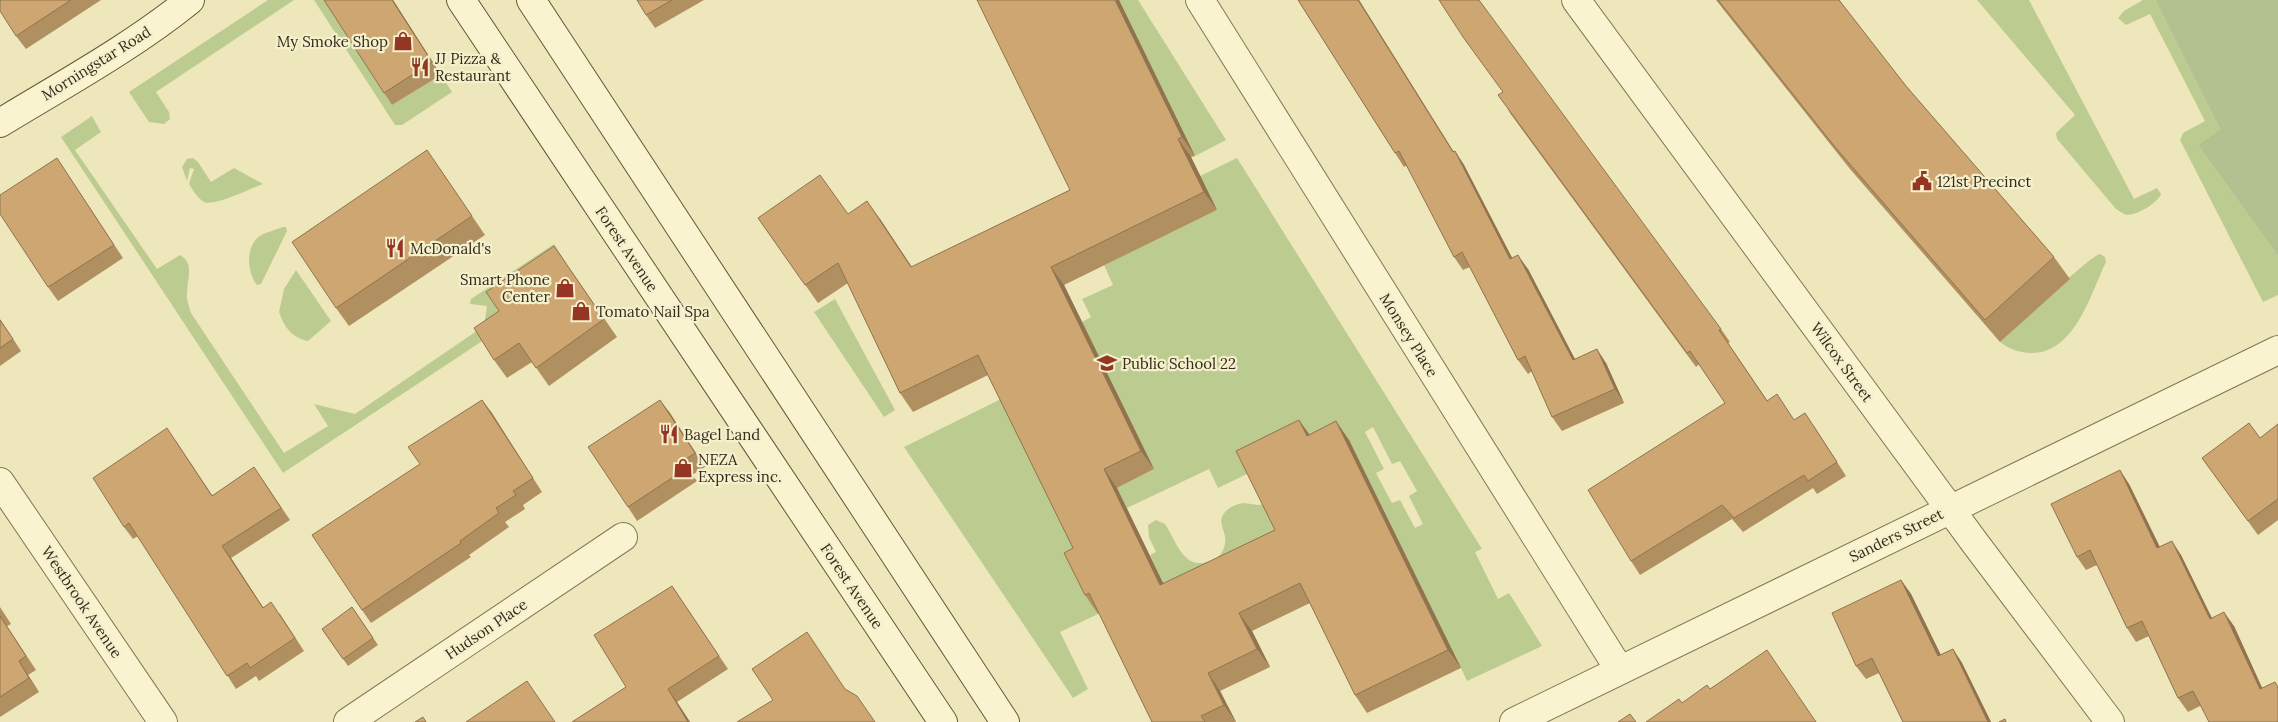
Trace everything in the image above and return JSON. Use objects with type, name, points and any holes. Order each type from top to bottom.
[{"type":"street","name":"Morningstar Road","points":[[0,123],[119,49],[190,0]]},
{"type":"street","name":"Forest Avenue","points":[[461,0],[944,722]]},
{"type":"street","points":[[531,0],[1005,722]]},
{"type":"street","name":"Monsey Place","points":[[1200,0],[1619,669]]},
{"type":"street","name":"Wilcox Street","points":[[1576,0],[2110,722]]},
{"type":"street","name":"Sanders Street","points":[[1514,722],[1619,669],[2278,350]]},
{"type":"street","name":"Westbrook Avenue","points":[[0,482],[163,722]]},
{"type":"street","name":"Hudson Place","points":[[348,722],[623,537]]},
{"type":"green space","points":[[268,0],[294,0],[156,92],[169,112],[170,119],[164,124],[149,122],[129,92]]},
{"type":"green space","points":[[314,0],[325,0],[392,105],[441,75],[452,92],[402,125],[395,125]]},
{"type":"green space","points":[[1119,0],[1138,0],[1226,140],[1195,156]]},
{"type":"green space","points":[[1977,0],[2029,0],[2134,199],[2157,188],[2161,194],[2156,201],[2147,208],[2127,215],[2116,209],[2057,139],[2056,133],[2075,115]]},
{"type":"green space","points":[[2143,0],[2155,0],[2220,129],[2198,145],[2278,256],[2278,295],[2263,302],[2180,140],[2183,133],[2205,121],[2150,14],[2126,25],[2118,18],[2124,11]]},
{"type":"green space","points":[[2155,0],[2278,0],[2278,256],[2198,145],[2220,129]]},
{"type":"green space","points":[[92,116],[101,132],[75,150],[157,269],[180,255],[185,259],[189,267],[187,298],[191,313],[284,453],[328,426],[314,404],[355,414],[484,326],[487,306],[470,304],[471,299],[554,244],[567,264],[499,311],[508,324],[283,473],[61,137]]},
{"type":"green space","points":[[193,158],[198,162],[211,182],[234,168],[263,184],[224,200],[204,202],[197,196],[189,184],[194,169],[190,168],[187,181],[182,167],[187,159]]},
{"type":"green space","points":[[1237,158],[1482,549],[1475,552],[1498,599],[1509,593],[1542,646],[1467,681],[1461,668],[1251,472],[1218,488],[1209,469],[1127,508],[1117,488],[1154,469],[1082,322],[1091,317],[1082,299],[1113,285],[1104,265],[1217,210],[1200,176]],"holes":[[[1373,427],[1392,464],[1400,461],[1417,491],[1409,496],[1423,524],[1415,528],[1400,500],[1392,503],[1376,473],[1384,469],[1365,432]]]},
{"type":"green space","points":[[286,227],[287,231],[261,284],[257,285],[251,274],[249,260],[252,246],[260,236]]},
{"type":"green space","points":[[2100,254],[2105,257],[2106,262],[2087,306],[2079,321],[2058,344],[2045,351],[2029,353],[2014,350],[2000,342],[2068,279]]},
{"type":"green space","points":[[296,270],[331,321],[308,341],[302,340],[289,331],[279,312],[284,289]]},
{"type":"green space","points":[[835,299],[895,410],[884,417],[814,312]]},
{"type":"green space","points":[[1003,398],[1086,567],[1077,572],[1098,614],[1060,632],[1088,689],[1073,698],[904,447]]},
{"type":"green space","points":[[1237,504],[1266,504],[1288,548],[1173,603],[1150,555],[1156,552],[1149,537],[1148,525],[1156,520],[1165,524],[1183,554],[1188,559],[1202,563],[1217,557],[1224,549],[1225,536],[1221,520],[1226,511]]},
{"type":"building","points":[[0,0],[71,0],[16,36],[0,11]]},
{"type":"building","points":[[324,0],[392,0],[432,62],[384,93]]},
{"type":"building","points":[[637,0],[672,0],[646,15]]},
{"type":"building","points":[[977,0],[1115,0],[1182,137],[1178,139],[1204,192],[1051,267],[1141,451],[1104,469],[1160,585],[1275,530],[1236,451],[1299,420],[1307,436],[1336,421],[1448,650],[1355,695],[1300,583],[1239,613],[1257,649],[1208,673],[1224,705],[1201,716],[1205,722],[1152,722],[1089,593],[1085,595],[1064,553],[1073,548],[978,355],[900,393],[838,263],[805,285],[758,218],[820,175],[848,214],[867,201],[911,267],[1070,190]]},
{"type":"building","points":[[1298,0],[1358,0],[1453,152],[1455,151],[1510,259],[1518,255],[1573,360],[1597,349],[1615,389],[1552,417],[1525,356],[1518,360],[1462,252],[1454,257],[1399,151],[1395,153]]},
{"type":"building","points":[[1439,0],[1479,0],[1721,329],[1719,330],[1767,401],[1777,394],[1794,420],[1805,413],[1837,462],[1808,481],[1804,475],[1734,518],[1722,505],[1631,561],[1588,490],[1725,403],[1690,351],[1687,353],[1498,95],[1503,92]]},
{"type":"building","name":"121st Precinct","points":[[1718,0],[1839,0],[1906,86],[2054,257],[1985,320],[1835,147]]},
{"type":"building","name":"McDonald's","points":[[427,150],[472,216],[336,308],[292,242]]},
{"type":"building","points":[[57,158],[114,245],[48,287],[0,214],[0,195]]},
{"type":"building","points":[[554,246],[604,319],[536,368],[519,343],[494,360],[474,328],[499,311],[486,292]]},
{"type":"building","points":[[0,320],[13,339],[0,348]]},
{"type":"building","points":[[482,400],[533,478],[513,491],[516,495],[496,508],[499,513],[460,541],[461,543],[362,610],[312,535],[420,464],[408,447]]},
{"type":"building","points":[[660,400],[695,453],[683,461],[687,468],[628,507],[588,447]]},
{"type":"building","points":[[2249,423],[2260,438],[2278,424],[2278,499],[2248,521],[2202,458]]},
{"type":"building","points":[[167,428],[212,496],[254,467],[281,508],[222,546],[263,608],[271,602],[295,638],[250,668],[247,663],[227,676],[129,523],[124,527],[93,478]]},
{"type":"building","points":[[2120,470],[2157,548],[2172,541],[2210,619],[2224,612],[2260,689],[2275,682],[2278,687],[2278,722],[2209,722],[2193,691],[2178,698],[2142,621],[2127,628],[2090,550],[2077,557],[2051,504]]},
{"type":"building","points":[[1901,580],[1938,656],[1953,649],[1988,722],[1903,722],[1872,658],[1856,666],[1832,613]]},
{"type":"building","points":[[672,586],[719,656],[668,689],[688,722],[572,722],[626,687],[594,635]]},
{"type":"building","points":[[352,607],[373,638],[343,659],[322,629]]},
{"type":"building","points":[[0,616],[26,656],[19,661],[29,678],[0,697]]},
{"type":"building","points":[[807,632],[845,689],[857,696],[875,722],[737,722],[773,700],[752,669]]},
{"type":"building","points":[[1767,650],[1816,722],[1646,722],[1679,699],[1682,703],[1707,685],[1710,689]]},
{"type":"building","points":[[527,681],[555,722],[466,722]]},
{"type":"building","points":[[1630,714],[1636,722],[1618,722]]},
{"type":"building","points":[[423,717],[426,722],[415,722]]},
{"type":"place","name":"My Smoke Shop","points":[[403,41]]},
{"type":"place","name":"JJ Pizza & Restaurant","points":[[420,67]]},
{"type":"place","name":"121st Precinct","points":[[1922,181]]},
{"type":"place","name":"McDonald's","points":[[395,248]]},
{"type":"place","name":"Smart Phone Center","points":[[565,288]]},
{"type":"place","name":"Tomato Nail Spa","points":[[581,311]]},
{"type":"place","name":"Public School 22","points":[[1107,363]]},
{"type":"place","name":"Bagel Land","points":[[669,434]]},
{"type":"place","name":"NEZA Express inc.","points":[[683,468]]}]
